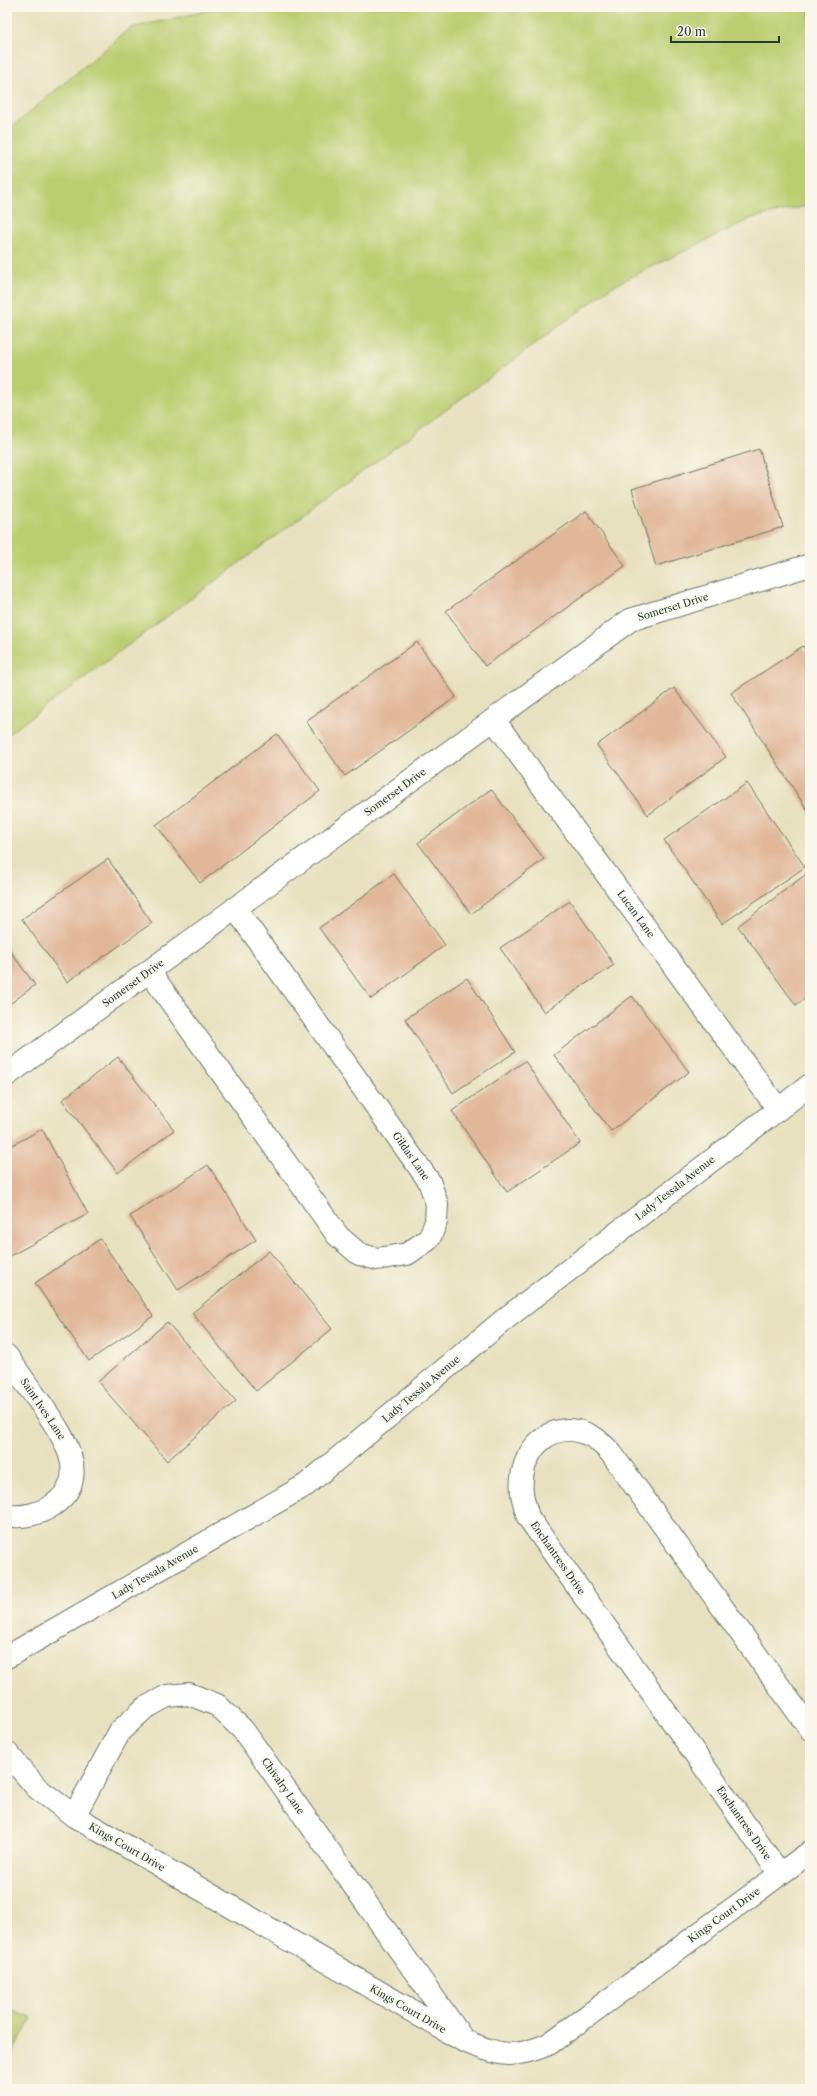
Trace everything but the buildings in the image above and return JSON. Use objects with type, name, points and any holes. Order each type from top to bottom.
[{"type":"street","name":"Somerset Drive","points":[[7,1075],[630,620],[810,565]]},
{"type":"street","name":"Lucan Lane","points":[[494,720],[778,1109]]},
{"type":"street","name":"Gildas Lane","points":[[149,971],[338,1236],[359,1254],[377,1259],[408,1254],[429,1239],[436,1222],[437,1204],[429,1181],[235,908]]},
{"type":"street","name":"Lady Tessala Avenue","points":[[7,1656],[306,1485],[505,1319],[810,1084]]},
{"type":"street","name":"Saint Ives Lane","points":[[7,1356],[64,1438],[72,1462],[72,1479],[65,1497],[43,1512],[12,1516],[7,1515]]},
{"type":"street","name":"Enchantress Drive","points":[[780,1874],[528,1516],[522,1493],[522,1473],[529,1454],[542,1437],[557,1431],[574,1431],[593,1437],[611,1453],[810,1729]]},
{"type":"street","name":"Chivalry Lane","points":[[74,1816],[120,1731],[145,1708],[167,1696],[189,1694],[217,1705],[243,1730],[464,2041]]},
{"type":"street","name":"Kings Court Drive","points":[[7,1753],[38,1788],[74,1816],[464,2041],[488,2051],[510,2055],[527,2053],[549,2044],[810,1852]]},
{"type":"green space","points":[[225,7],[810,7],[810,205],[752,218],[613,286],[7,735],[7,131],[130,28]]},
{"type":"green space","points":[[7,2009],[32,2018],[7,2061]]}]
